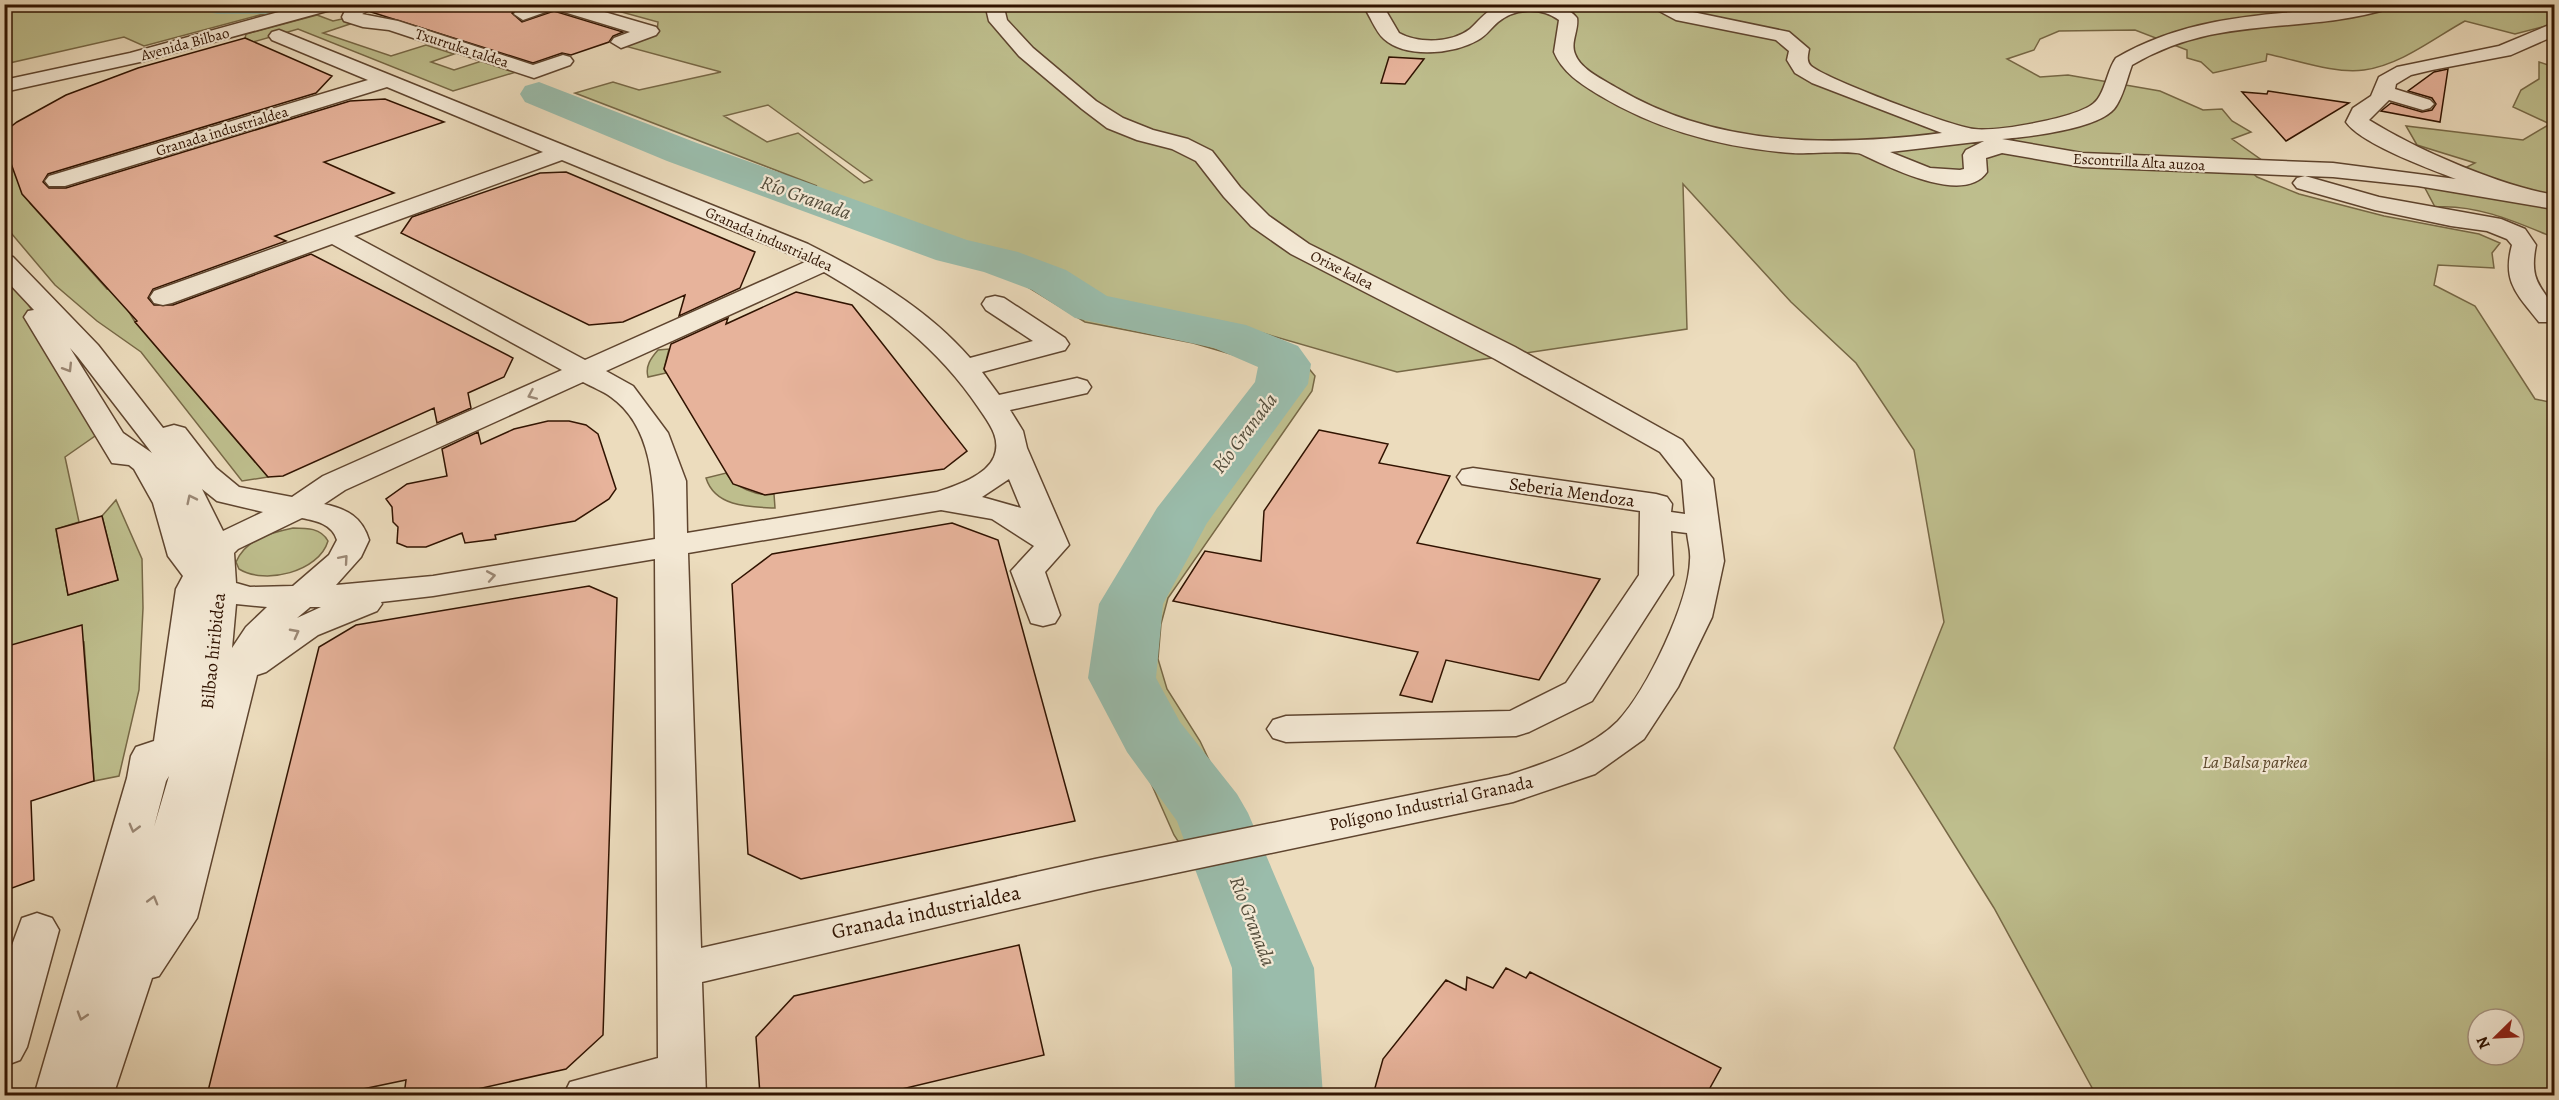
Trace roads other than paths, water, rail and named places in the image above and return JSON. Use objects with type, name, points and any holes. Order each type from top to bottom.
[{"type":"street","name":"Avenida Bilbao","points":[[4,86],[133,58],[331,4]]},
{"type":"street","points":[[523,14],[554,4],[649,31],[621,42]]},
{"type":"street","name":"Orixe kalea","points":[[994,4],[998,21],[1026,52],[1089,105],[1115,123],[1145,135],[1180,144],[1204,156],[1232,192],[1260,221],[1300,249],[1505,353],[1671,446],[1696,479],[1703,519]]},
{"type":"street","name":"Escontrilla Alta auzoa","points":[[1371,4],[1379,12],[1386,31],[1404,34],[1418,44],[1443,44],[1472,36],[1495,15],[1506,9],[1532,6],[1552,9],[1568,18],[1563,44],[1567,58],[1573,65],[1608,91],[1654,118],[1692,130],[1752,141],[1814,147],[1863,148],[2060,124],[2094,113],[2110,99],[2123,62],[2162,43],[2240,22],[2343,14],[2384,4]]},
{"type":"street","name":"Escontrilla Alta auzoa","points":[[1655,4],[1683,16],[1782,36],[1799,49],[1797,60],[1802,69],[1819,79],[1903,113],[1973,136]]},
{"type":"street","points":[[347,31],[376,17],[417,15]]},
{"type":"street","name":"Txurruka taldea","points":[[376,17],[534,72]]},
{"type":"street","points":[[577,28],[604,19]]},
{"type":"street","name":"Escontrilla Alta auzoa","points":[[2524,197],[2418,156],[2378,136],[2357,122],[2361,113],[2372,108],[2384,92],[2386,81],[2504,51],[2554,29]]},
{"type":"street","points":[[439,40],[465,32]]},
{"type":"street","name":"Granada industrialdea","points":[[279,36],[790,245],[868,286],[937,340],[966,368],[1011,435],[1012,449],[1053,545]]},
{"type":"street","points":[[489,57],[519,47]]},
{"type":"street","points":[[4,70],[100,48]]},
{"type":"street","name":"Avenida Bilbao","points":[[4,106],[133,58]]},
{"type":"street","points":[[501,84],[563,61]]},
{"type":"street","name":"Granada industrialdea","points":[[57,181],[386,81]]},
{"type":"street","points":[[2384,92],[2423,104]]},
{"type":"street","name":"Escontrilla Alta auzoa","points":[[1863,148],[1923,173],[1943,177],[1959,177],[1976,172],[1974,155],[1988,147],[2026,148],[2084,166],[2333,170],[2418,179],[2554,202]]},
{"type":"street","points":[[163,297],[561,153]]},
{"type":"street","points":[[2276,169],[2351,180]]},
{"type":"street","name":"Escontrilla Alta auzoa","points":[[2276,169],[2375,203],[2451,219],[2492,224],[2516,234],[2524,245],[2520,260],[2520,279],[2548,316]]},
{"type":"street","points":[[369,255],[372,238],[395,213]]},
{"type":"street","points":[[333,235],[623,392],[643,413],[659,441],[670,481],[681,1084],[587,1095]]},
{"type":"street","points":[[231,496],[276,496],[334,483],[826,262]]},
{"type":"street","points":[[4,263],[88,351],[170,456],[212,572]]},
{"type":"street","points":[[4,263],[131,470],[172,578],[172,600],[147,778],[88,995],[58,1095]]},
{"type":"street","points":[[777,284],[821,283],[868,286]]},
{"type":"street","points":[[966,368],[1055,344],[995,304]]},
{"type":"street","points":[[88,351],[114,362],[217,487],[231,496],[296,509],[320,511],[350,526],[354,538],[350,552],[338,566],[299,596],[258,635],[249,648],[235,684],[176,918],[128,986]]},
{"type":"street","points":[[992,405],[1077,387]]},
{"type":"street","points":[[112,440],[146,463],[169,503],[185,556],[250,597],[333,596],[433,586],[671,544],[939,501],[966,494],[986,482],[999,470],[1012,449]]},
{"type":"street","name":"Seberia Mendoza","points":[[1473,477],[1656,504],[1655,520]]},
{"type":"street","points":[[147,778],[173,744],[193,589],[212,572],[226,542],[296,509],[334,483]]},
{"type":"street","points":[[939,501],[982,504],[1006,512],[1022,520],[1053,545],[1028,571],[1043,615]]},
{"type":"street","points":[[1286,729],[1516,723],[1579,692],[1656,575],[1655,520],[1703,519]]},
{"type":"street","name":"Polígono Industrial Granada","points":[[1173,859],[1513,788],[1581,765],[1631,730],[1660,687],[1695,617],[1707,561],[1703,519]]},
{"type":"street","name":"Bilbao hiribidea","points":[[89,1095],[128,986],[208,710],[212,572]]},
{"type":"street","points":[[235,684],[271,648],[291,634],[350,608],[433,586]]},
{"type":"street","name":"Granada industrialdea","points":[[680,970],[847,928],[1173,859]]},
{"type":"street","points":[[4,1047],[37,930]]},
{"type":"waterway","name":"Río Granada","points":[[217,4],[296,4]]},
{"type":"waterway","name":"Río Granada","points":[[539,94],[682,152],[952,250],[1001,262],[1049,280],[1070,296],[1092,308],[1228,336],[1280,357],[1285,364],[1281,384],[1178,521],[1131,604],[1122,678],[1152,735],[1211,813],[1273,968],[1279,1096]]},
{"type":"park label","name":"La Balsa parkea","points":[[2255,762]]}]
